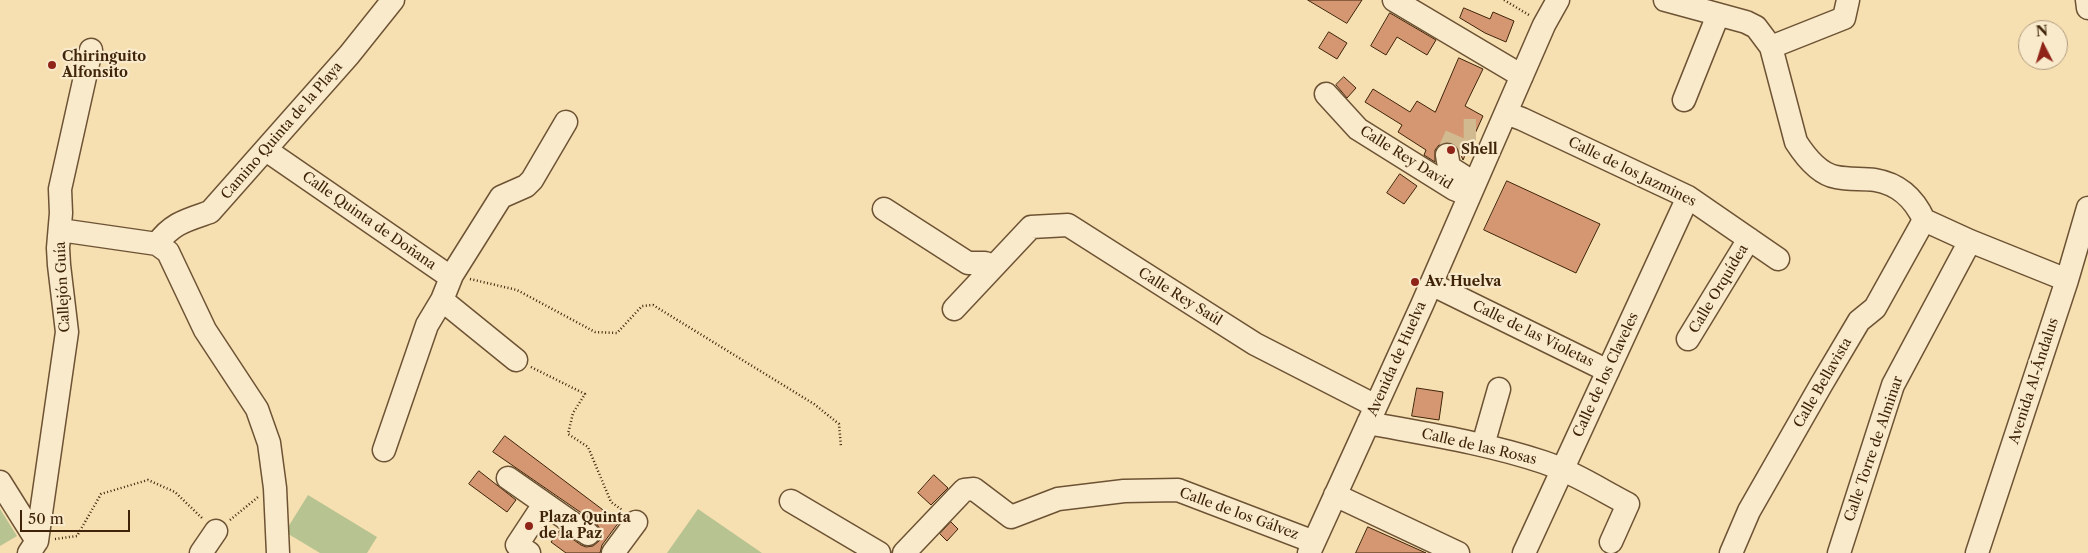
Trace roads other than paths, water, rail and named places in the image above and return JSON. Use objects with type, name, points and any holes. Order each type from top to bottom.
[{"type":"street","name":"Camino Quinta de la Playa","points":[[157,244],[165,233],[178,223],[210,212],[349,55],[394,0]]},
{"type":"street","points":[[1394,0],[1522,76]]},
{"type":"street","name":"Avenida de Huelva","points":[[1311,548],[1431,284],[1471,189],[1485,135],[1506,113],[1544,25],[1558,0]]},
{"type":"street","points":[[1665,0],[1718,14],[1756,27],[1771,47],[1796,142],[1805,155],[1819,168],[1835,177],[1875,180],[1892,184],[1905,192],[1918,205],[1924,220],[1970,241],[2067,280]]},
{"type":"street","points":[[1771,47],[1844,18],[1848,0]]},
{"type":"street","points":[[2087,0],[2088,8]]},
{"type":"street","points":[[1684,100],[1718,14]]},
{"type":"street","name":"Callejón Guía","points":[[33,547],[67,332],[59,264],[60,189],[91,50]]},
{"type":"street","name":"Calle Rey David","points":[[1326,94],[1358,129],[1454,189],[1471,189]]},
{"type":"street","name":"Calle de los Jazmines","points":[[1506,113],[1688,197],[1778,259]]},
{"type":"street","points":[[452,275],[501,197],[526,186],[532,180],[566,122]]},
{"type":"street","name":"Calle Quinta de Doñana","points":[[266,150],[446,274],[452,275],[442,300],[427,325],[384,450]]},
{"type":"street","points":[[1447,155],[1449,167],[1471,189]]},
{"type":"street","name":"Calle de los Claveles","points":[[1524,553],[1688,197]]},
{"type":"street","name":"Avenida Al-Ándalus","points":[[1977,553],[2067,280],[2088,208]]},
{"type":"street","points":[[884,209],[968,262],[985,263],[994,266]]},
{"type":"street","name":"Calle Bellavista","points":[[1731,553],[1749,512],[1821,385],[1859,321],[1876,308],[1924,220]]},
{"type":"street","name":"Calle Rey Saúl","points":[[954,309],[1031,227],[1068,225],[1255,344],[1372,414]]},
{"type":"street","points":[[60,232],[67,231],[157,244],[168,252],[205,330],[257,408],[268,443],[276,488],[278,553]]},
{"type":"street","name":"Calle Orquídea","points":[[1688,339],[1749,239]]},
{"type":"street","name":"Calle Torre de Alminar","points":[[1839,553],[1894,385],[1970,241]]},
{"type":"street","name":"Calle de las Violetas","points":[[1431,284],[1608,371]]},
{"type":"street","points":[[442,300],[516,360]]},
{"type":"street","points":[[1483,445],[1499,390]]},
{"type":"street","name":"Calle de las Rosas","points":[[1372,414],[1563,469],[1628,504],[1611,542]]},
{"type":"street","points":[[508,478],[588,534]]},
{"type":"street","points":[[0,482],[33,547]]},
{"type":"street","name":"Calle de los Gálvez","points":[[904,553],[964,490],[974,489],[1011,517],[1058,499],[1124,492],[1178,490],[1311,548]]},
{"type":"street","points":[[1335,495],[1458,553]]},
{"type":"street","points":[[791,502],[879,553]]},
{"type":"street","points":[[529,553],[517,545],[544,504]]},
{"type":"street","points":[[613,553],[636,522]]},
{"type":"street","points":[[201,553],[216,531]]},
{"type":"tunnel","points":[[1447,155],[1458,130],[1476,130]]},
{"type":"place","name":"Chiringuito Alfonsito","points":[[52,65]]},
{"type":"place","name":"Shell","points":[[1451,150]]},
{"type":"place","name":"Av. Huelva","points":[[1415,282]]},
{"type":"place","name":"Plaza Quinta de la Paz","points":[[529,526]]}]
